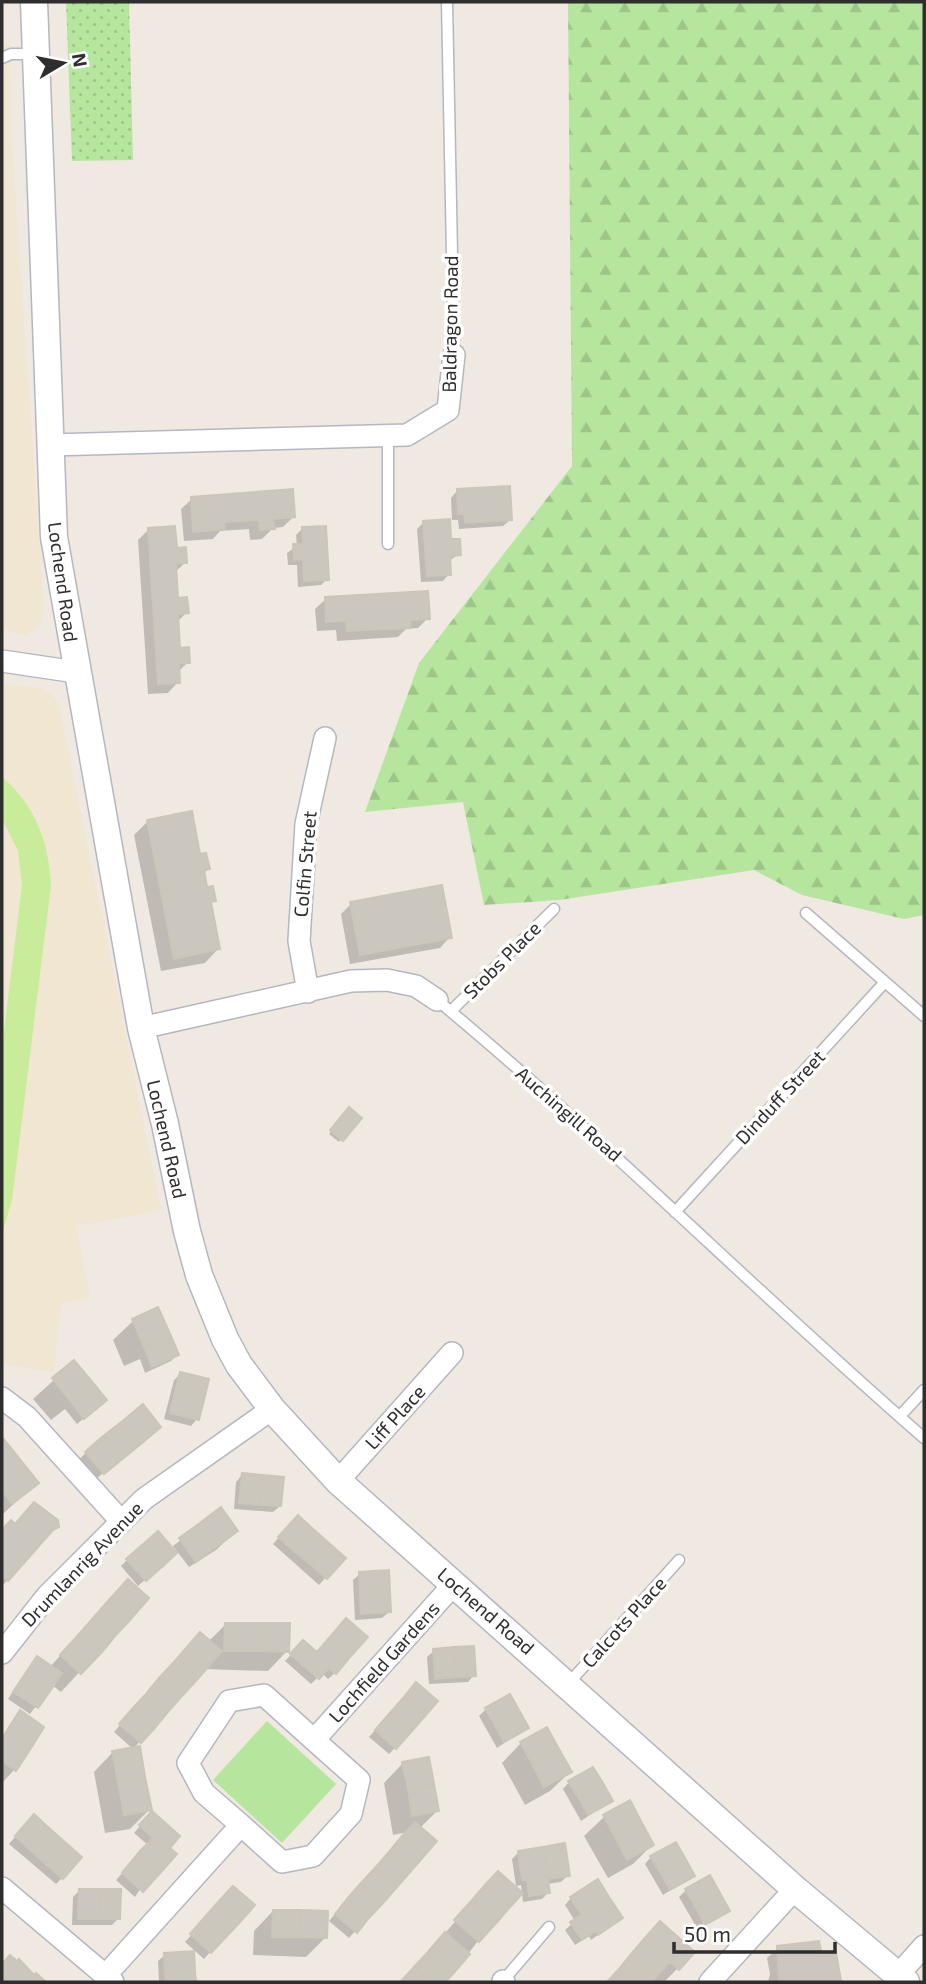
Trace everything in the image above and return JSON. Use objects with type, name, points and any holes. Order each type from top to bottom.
[{"type":"street","name":"Lochend Road","points":[[34,2],[54,537],[141,1028],[199,1275],[225,1339],[272,1409],[338,1481],[795,1889],[902,1979]]},
{"type":"street","name":"Baldragon Road","points":[[51,445],[407,435],[449,410],[454,355]]},
{"type":"street","points":[[2,661],[76,672]]},
{"type":"street","name":"Colfin Street","points":[[308,992],[299,941],[306,824],[325,738]]},
{"type":"street","name":"Auchingill Road","points":[[141,1028],[351,981],[387,980],[416,986],[444,1006]]},
{"type":"street","name":"Liff Place","points":[[338,1481],[452,1353]]},
{"type":"street","points":[[2,1398],[27,1417],[121,1521]]},
{"type":"street","name":"Drumlanrig Avenue","points":[[2,1653],[47,1596],[144,1499],[272,1409]]},
{"type":"street","name":"Lochfield Gardens","points":[[314,1740],[454,1584]]},
{"type":"street","name":"Lochfield Gardens","points":[[264,1695],[314,1740],[359,1780],[351,1814],[313,1856],[282,1861],[204,1794],[188,1763],[229,1701],[264,1695]]},
{"type":"street","points":[[2,1888],[109,1979],[241,1825]]},
{"type":"street","points":[[710,1982],[795,1889]]},
{"type":"street","points":[[902,1979],[924,1946]]},
{"type":"lane","name":"Baldragon Road","points":[[447,2],[454,355]]},
{"type":"lane","points":[[2,58],[11,54],[36,54]]},
{"type":"lane","points":[[388,436],[388,544]]},
{"type":"lane","name":"Stobs Place","points":[[444,1006],[554,909]]},
{"type":"lane","points":[[806,913],[924,1016]]},
{"type":"lane","name":"Dinduff Street","points":[[675,1212],[886,982]]},
{"type":"lane","name":"Auchingill Road","points":[[444,1006],[611,1150],[675,1212],[924,1438]]},
{"type":"lane","points":[[900,1416],[924,1390]]},
{"type":"lane","name":"Calcots Place","points":[[568,1684],[679,1560]]},
{"type":"lane","points":[[503,1982],[549,1927]]},
{"type":"shaded area","points":[[10,43],[11,133],[44,612],[39,626],[25,636],[2,628],[2,45]]},
{"type":"shaded area","points":[[2,683],[43,689],[52,695],[59,705],[161,1210],[76,1226],[90,1298],[61,1304],[54,1372],[2,1364]]},
{"type":"green space","points":[[66,2],[129,2],[133,160],[72,161]]},
{"type":"green space","points":[[568,2],[924,2],[924,915],[904,919],[802,895],[754,870],[559,900],[484,905],[463,802],[365,812],[419,663],[572,466]]},
{"type":"green space","points":[[2,777],[24,800],[38,826],[44,840],[51,886],[12,1200],[2,1234],[2,1048],[22,885],[18,851],[2,819]]},
{"type":"green space","points":[[267,1721],[336,1784],[282,1843],[213,1780]]},
{"type":"building","points":[[510,486],[512,520],[465,523],[464,514],[458,514],[457,489]]},
{"type":"building","points":[[293,489],[295,517],[273,519],[275,529],[260,530],[259,520],[224,522],[225,529],[193,532],[191,497]]},
{"type":"building","points":[[450,519],[451,539],[460,539],[461,555],[450,556],[451,575],[427,576],[423,521]]},
{"type":"building","points":[[175,526],[177,548],[186,547],[187,563],[176,563],[178,598],[187,597],[189,613],[178,614],[180,648],[189,647],[190,663],[179,663],[180,683],[158,684],[148,528]]},
{"type":"building","points":[[326,526],[329,580],[304,581],[303,559],[294,560],[293,544],[303,544],[302,527]]},
{"type":"building","points":[[428,591],[430,619],[410,620],[410,628],[347,631],[346,621],[326,622],[325,597]]},
{"type":"building","points":[[192,811],[200,854],[206,853],[210,869],[204,870],[207,887],[213,886],[216,901],[211,902],[220,949],[174,959],[147,820]]},
{"type":"building","points":[[442,885],[452,938],[360,955],[350,902]]},
{"type":"building","points":[[349,1107],[362,1118],[343,1141],[330,1130]]},
{"type":"building","points":[[158,1307],[171,1336],[144,1347],[132,1319]]},
{"type":"building","points":[[171,1336],[179,1355],[152,1367],[144,1347]]},
{"type":"building","points":[[74,1360],[94,1384],[71,1402],[52,1378]]},
{"type":"building","points":[[180,1372],[209,1379],[204,1400],[175,1392]]},
{"type":"building","points":[[94,1384],[107,1400],[84,1419],[71,1402]]},
{"type":"building","points":[[175,1392],[204,1400],[199,1420],[170,1413]]},
{"type":"building","points":[[143,1404],[161,1427],[137,1447],[119,1424]]},
{"type":"building","points":[[119,1424],[137,1447],[121,1460],[102,1437]]},
{"type":"building","points":[[2,1437],[39,1483],[12,1504],[2,1491]]},
{"type":"building","points":[[102,1437],[121,1460],[104,1474],[85,1452]]},
{"type":"building","points":[[242,1473],[263,1475],[260,1505],[239,1503]]},
{"type":"building","points":[[263,1475],[284,1477],[281,1506],[260,1505]]},
{"type":"building","points":[[34,1502],[58,1520],[59,1527],[53,1530],[8,1581],[2,1576],[2,1530],[11,1520],[15,1524]]},
{"type":"building","points":[[221,1507],[238,1531],[213,1549],[196,1526]]},
{"type":"building","points":[[298,1515],[313,1529],[294,1551],[278,1537]]},
{"type":"building","points":[[196,1526],[213,1549],[196,1562],[179,1538]]},
{"type":"building","points":[[313,1529],[330,1544],[311,1565],[294,1551]]},
{"type":"building","points":[[158,1531],[177,1553],[162,1567],[142,1545]]},
{"type":"building","points":[[330,1544],[346,1558],[327,1579],[311,1565]]},
{"type":"building","points":[[142,1545],[162,1567],[146,1581],[126,1559]]},
{"type":"building","points":[[389,1570],[390,1591],[360,1593],[359,1572]]},
{"type":"building","points":[[128,1579],[149,1598],[130,1620],[108,1601]]},
{"type":"building","points":[[390,1591],[391,1612],[361,1614],[360,1593]]},
{"type":"building","points":[[108,1601],[130,1620],[115,1636],[94,1617]]},
{"type":"building","points":[[94,1617],[115,1636],[102,1652],[80,1633]]},
{"type":"building","points":[[346,1618],[368,1637],[351,1656],[329,1638]]},
{"type":"building","points":[[225,1623],[258,1623],[258,1651],[224,1651]]},
{"type":"building","points":[[258,1623],[290,1623],[289,1652],[258,1651]]},
{"type":"building","points":[[200,1632],[222,1651],[209,1666],[187,1647]]},
{"type":"building","points":[[80,1633],[102,1652],[81,1674],[60,1655]]},
{"type":"building","points":[[329,1638],[351,1656],[336,1674],[329,1668],[319,1679],[290,1654],[303,1640],[317,1652]]},
{"type":"building","points":[[474,1646],[476,1676],[456,1677],[454,1647]]},
{"type":"building","points":[[187,1647],[209,1666],[195,1682],[174,1662]]},
{"type":"building","points":[[454,1647],[456,1677],[435,1679],[433,1649]]},
{"type":"building","points":[[37,1656],[62,1673],[50,1691],[25,1674]]},
{"type":"building","points":[[174,1662],[195,1682],[181,1697],[159,1678]]},
{"type":"building","points":[[25,1674],[50,1691],[38,1708],[13,1692]]},
{"type":"building","points":[[159,1678],[181,1697],[167,1713],[146,1694]]},
{"type":"building","points":[[416,1682],[438,1701],[425,1716],[404,1697]]},
{"type":"building","points":[[146,1694],[167,1713],[154,1729],[132,1709]]},
{"type":"building","points":[[510,1694],[519,1710],[494,1724],[485,1708]]},
{"type":"building","points":[[404,1697],[425,1716],[411,1732],[389,1714]]},
{"type":"building","points":[[132,1709],[154,1729],[141,1743],[119,1724]]},
{"type":"building","points":[[20,1710],[44,1727],[33,1745],[8,1729]]},
{"type":"building","points":[[519,1710],[529,1728],[504,1742],[494,1724]]},
{"type":"building","points":[[389,1714],[411,1732],[396,1749],[375,1730]]},
{"type":"building","points":[[547,1727],[559,1749],[532,1764],[520,1742]]},
{"type":"building","points":[[8,1729],[33,1745],[16,1771],[2,1761],[2,1739]]},
{"type":"building","points":[[140,1746],[145,1777],[118,1782],[112,1751]]},
{"type":"building","points":[[559,1749],[572,1772],[544,1787],[532,1764]]},
{"type":"building","points":[[429,1757],[434,1784],[408,1789],[402,1762]]},
{"type":"building","points":[[593,1767],[603,1783],[578,1797],[568,1781]]},
{"type":"building","points":[[145,1777],[152,1810],[124,1815],[118,1782]]},
{"type":"building","points":[[603,1783],[613,1801],[588,1815],[578,1797]]},
{"type":"building","points":[[434,1784],[439,1811],[412,1816],[408,1789]]},
{"type":"building","points":[[630,1800],[642,1823],[615,1837],[603,1815]]},
{"type":"building","points":[[152,1811],[180,1836],[170,1848],[177,1854],[162,1871],[140,1851],[153,1838],[139,1825]]},
{"type":"building","points":[[34,1814],[49,1828],[30,1850],[15,1836]]},
{"type":"building","points":[[415,1822],[437,1841],[424,1856],[402,1836]]},
{"type":"building","points":[[642,1823],[654,1845],[627,1860],[615,1837]]},
{"type":"building","points":[[49,1828],[66,1843],[47,1865],[30,1850]]},
{"type":"building","points":[[402,1836],[424,1856],[411,1871],[389,1852]]},
{"type":"building","points":[[676,1842],[685,1858],[660,1872],[650,1856]]},
{"type":"building","points":[[66,1843],[82,1857],[63,1879],[47,1865]]},
{"type":"building","points":[[565,1843],[570,1876],[548,1879],[543,1847]]},
{"type":"building","points":[[543,1847],[550,1893],[529,1896],[527,1880],[522,1880],[518,1851]]},
{"type":"building","points":[[140,1851],[162,1871],[143,1892],[122,1873]]},
{"type":"building","points":[[389,1852],[411,1871],[397,1887],[375,1868]]},
{"type":"building","points":[[685,1858],[695,1876],[670,1890],[660,1872]]},
{"type":"building","points":[[375,1868],[397,1887],[383,1903],[361,1883]]},
{"type":"building","points":[[498,1871],[523,1893],[510,1907],[485,1885]]},
{"type":"building","points":[[710,1875],[720,1893],[696,1908],[685,1889]]},
{"type":"building","points":[[598,1879],[609,1897],[582,1915],[570,1897]]},
{"type":"building","points":[[361,1883],[383,1903],[369,1918],[347,1899]]},
{"type":"building","points":[[485,1885],[510,1907],[498,1921],[473,1899]]},
{"type":"building","points":[[233,1886],[255,1905],[241,1921],[219,1901]]},
{"type":"building","points":[[79,1889],[100,1889],[99,1919],[78,1919]]},
{"type":"building","points":[[100,1889],[121,1889],[120,1919],[99,1919]]},
{"type":"building","points":[[720,1893],[730,1911],[705,1925],[696,1908]]},
{"type":"building","points":[[609,1897],[623,1918],[598,1935],[596,1931],[582,1940],[570,1922]]},
{"type":"building","points":[[347,1899],[369,1918],[357,1933],[335,1914]]},
{"type":"building","points":[[473,1899],[498,1921],[479,1942],[454,1920]]},
{"type":"building","points":[[219,1901],[241,1921],[226,1937],[204,1918]]},
{"type":"building","points":[[273,1910],[300,1910],[299,1937],[272,1937]]},
{"type":"building","points":[[300,1910],[328,1911],[327,1938],[299,1937]]},
{"type":"building","points":[[204,1918],[226,1937],[211,1953],[190,1934]]},
{"type":"building","points":[[660,1921],[695,1952],[679,1970],[644,1939]]},
{"type":"building","points":[[445,1932],[470,1954],[452,1975],[427,1953]]},
{"type":"building","points":[[644,1939],[670,1961],[657,1976],[632,1953]]},
{"type":"building","points":[[819,1941],[822,1955],[836,1953],[841,1980],[779,1982],[777,1946]]},
{"type":"building","points":[[194,1951],[195,1972],[165,1974],[164,1953]]},
{"type":"building","points":[[427,1953],[452,1975],[445,1982],[432,1982],[414,1967]]},
{"type":"building","points":[[632,1953],[657,1976],[651,1982],[634,1982],[619,1969]]},
{"type":"building","points":[[10,1955],[17,1961],[19,1959],[34,1975],[36,1973],[46,1982],[2,1982],[2,1964]]},
{"type":"building","points":[[414,1967],[432,1982],[401,1981]]},
{"type":"building","points":[[619,1969],[634,1982],[607,1982]]},
{"type":"building","points":[[195,1972],[196,1982],[166,1982],[165,1974]]}]
